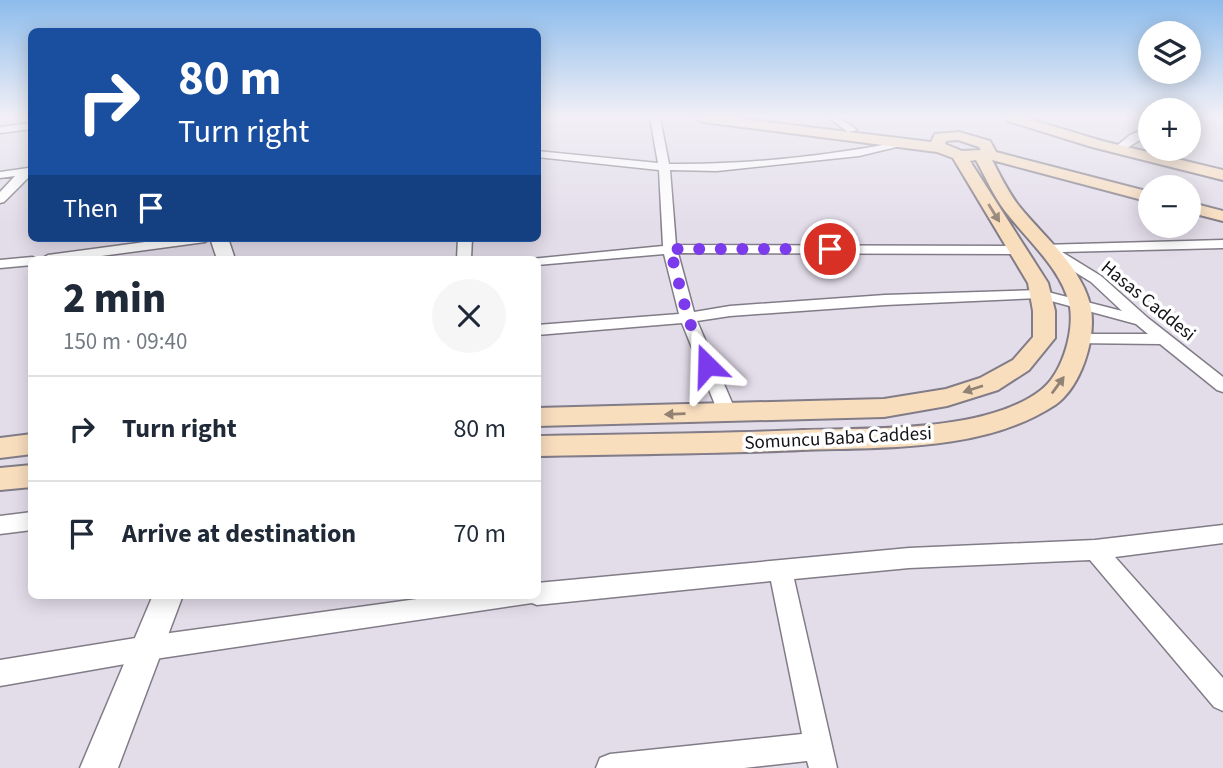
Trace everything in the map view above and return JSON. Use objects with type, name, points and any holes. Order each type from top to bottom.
[{"type":"main road","name":"Somuncu Baba Caddesi","points":[[541,417],[884,408],[947,397],[989,384],[1021,365],[1044,338],[1038,283],[1017,250],[971,154]]},
{"type":"main road","points":[[973,154],[1011,208],[1046,248],[1079,303]]},
{"type":"main road","points":[[998,154],[1138,194]]},
{"type":"main road","points":[[1004,154],[1138,186]]},
{"type":"main road","points":[[1138,154],[1223,175]]},
{"type":"main road","points":[[1201,202],[1223,207]]},
{"type":"main road","points":[[1201,210],[1223,216]]},
{"type":"main road","name":"Somuncu Baba Caddesi","points":[[541,446],[765,442],[923,435],[997,422],[1050,396],[1069,370],[1082,327],[1079,303]]},
{"type":"main road","points":[[0,448],[28,444]]},
{"type":"main road","points":[[0,479],[28,476]]},
{"type":"street","points":[[541,154],[664,167],[717,168],[851,154]]},
{"type":"street","points":[[662,154],[670,249],[688,318],[727,412]]},
{"type":"street","points":[[0,175],[28,171]]},
{"type":"street","points":[[0,199],[28,171]]},
{"type":"street","points":[[70,256],[175,242]]},
{"type":"street","points":[[1046,248],[1222,245]]},
{"type":"street","name":"Hasas Caddesi","points":[[1046,248],[1096,279],[1142,321],[1223,386]]},
{"type":"street","points":[[541,261],[670,249],[1017,250]]},
{"type":"street","points":[[0,264],[28,261]]},
{"type":"street","points":[[541,330],[794,306],[1040,294],[1142,321]]},
{"type":"street","points":[[1078,339],[1166,339]]},
{"type":"street","points":[[0,525],[28,522]]},
{"type":"street","points":[[541,594],[909,558],[1095,550],[1223,534]]},
{"type":"street","points":[[1095,550],[1223,698]]},
{"type":"street","points":[[610,768],[821,757],[780,570]]},
{"type":"street","points":[[99,768],[166,599]]},
{"type":"street","points":[[0,673],[148,648],[496,599]]},
{"type":"route","points":[[707,365],[688,318],[670,249],[830,249]]}]
